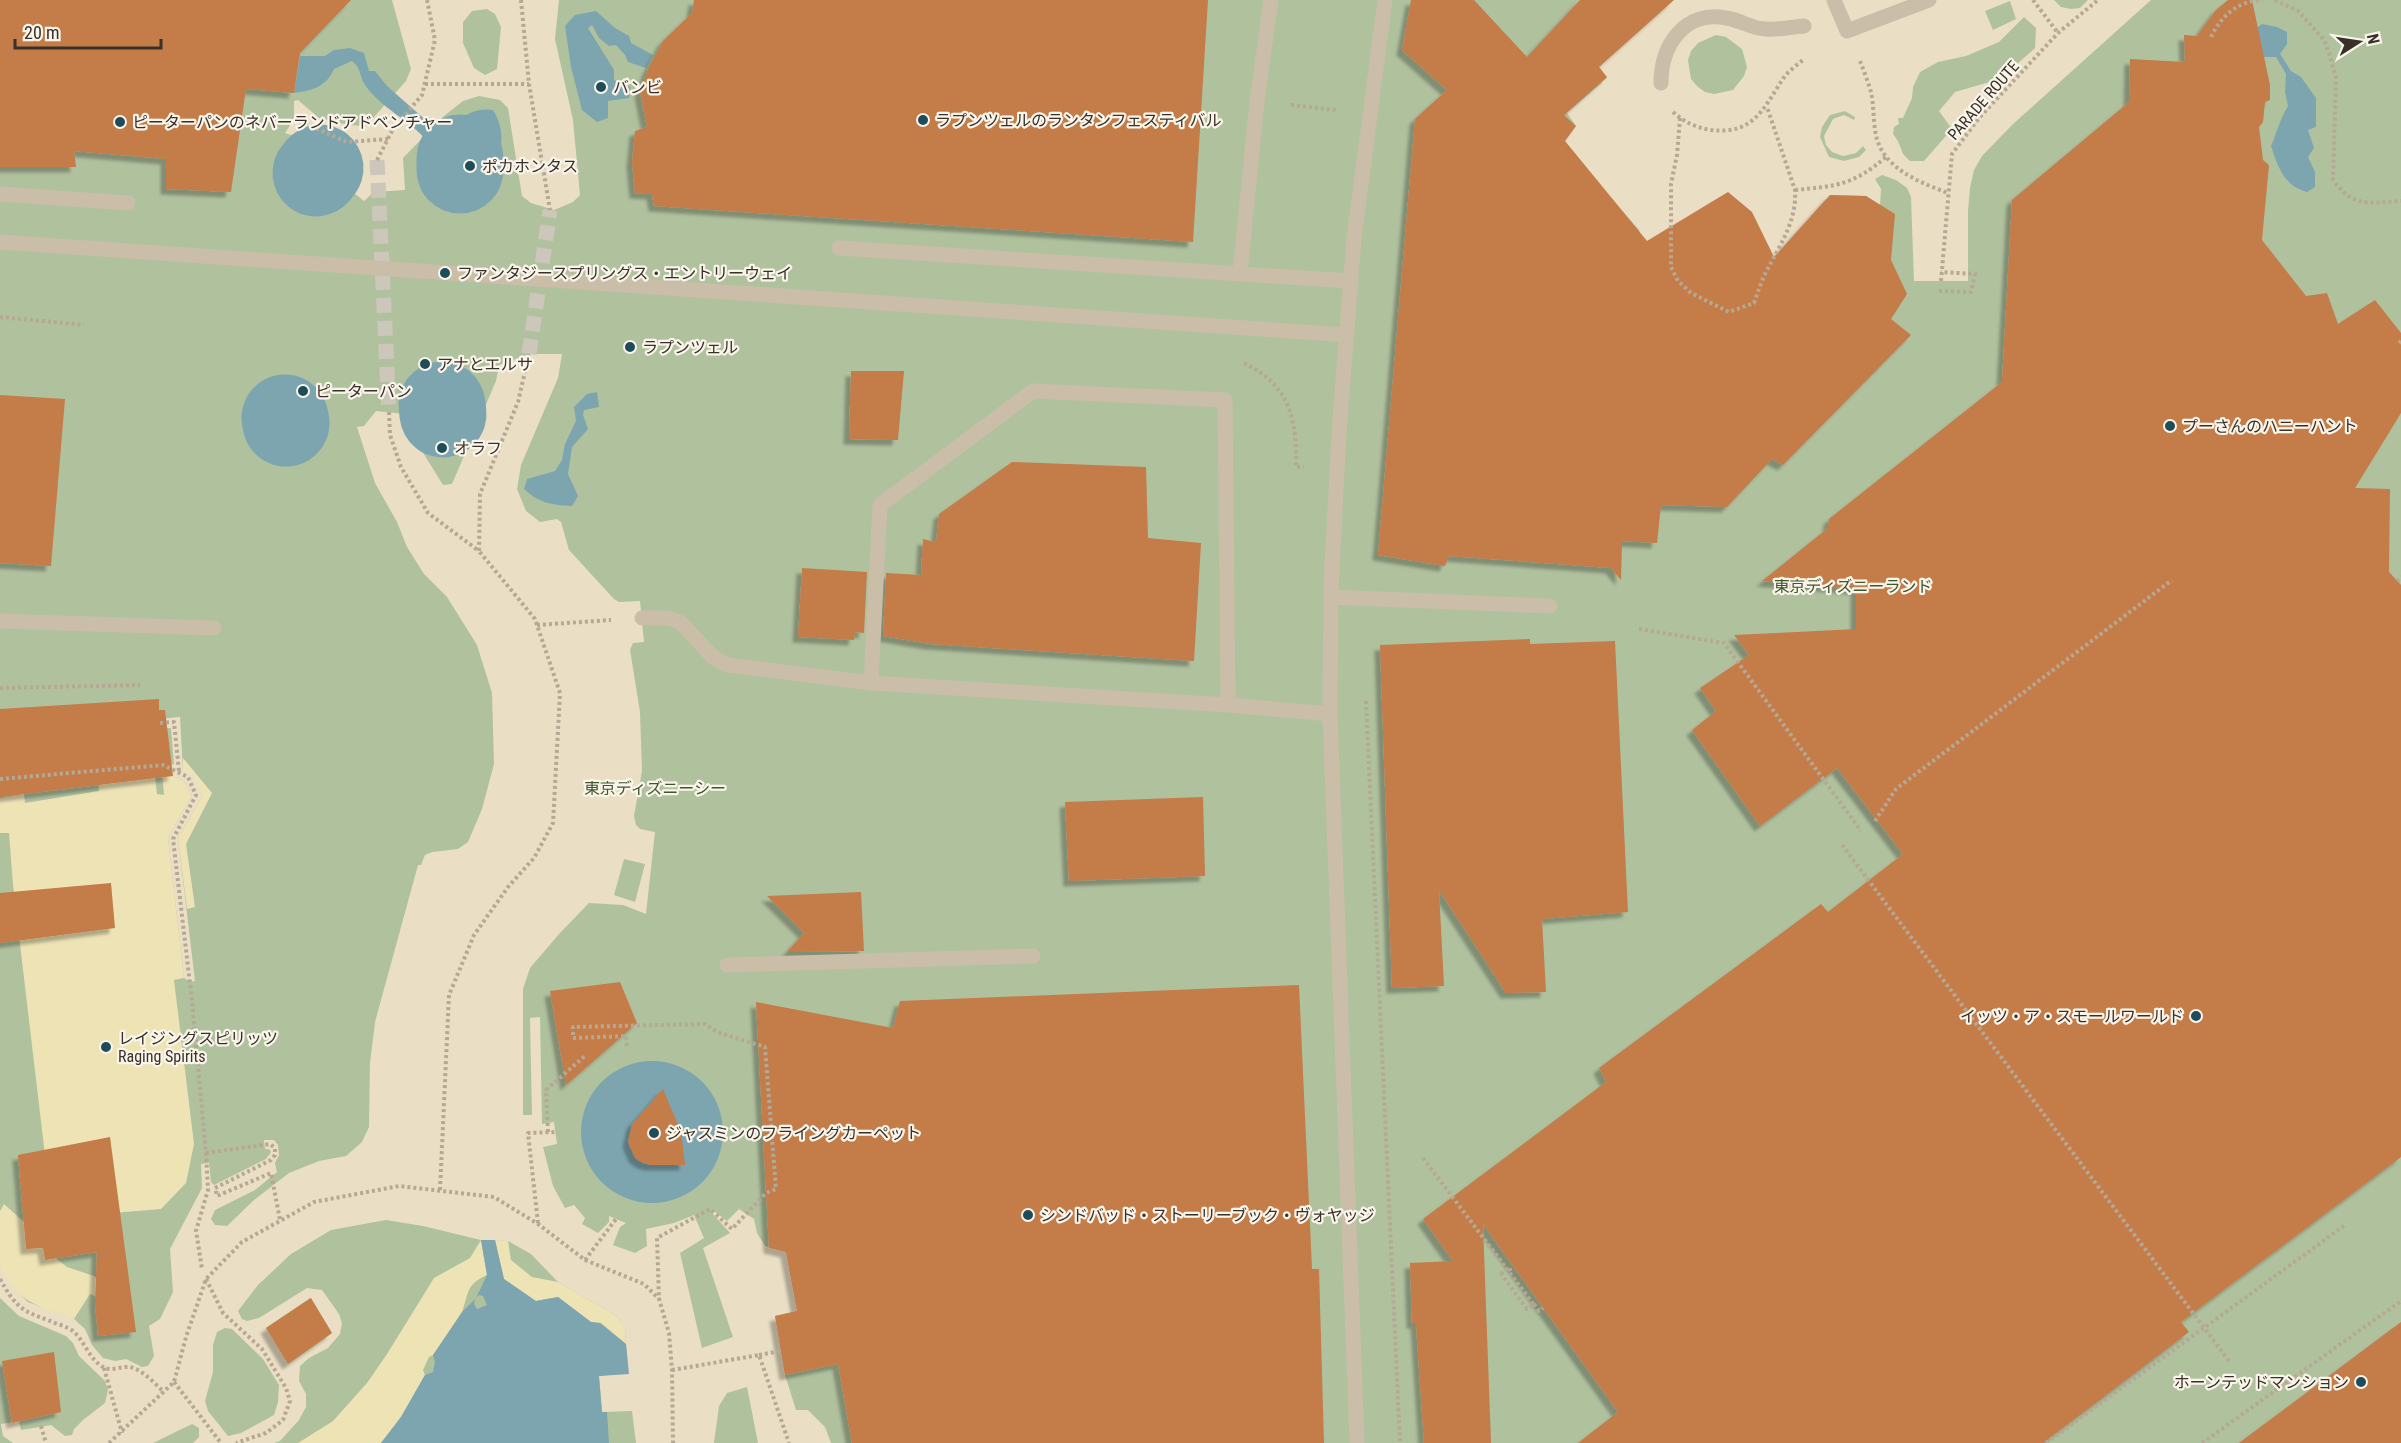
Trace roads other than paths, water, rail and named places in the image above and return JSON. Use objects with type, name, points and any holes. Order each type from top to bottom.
[{"type":"street","points":[[1240,273],[1257,101],[1271,0]]},
{"type":"street","points":[[1357,1443],[1330,714],[1331,597],[1337,469],[1351,280],[1385,0]]},
{"type":"street","points":[[1834,0],[1847,31],[1929,0]]},
{"type":"street","points":[[1661,83],[1660,69],[1667,46],[1682,29],[1693,22],[1724,17],[1766,30],[1804,26]]},
{"type":"street","points":[[0,194],[128,203]]},
{"type":"street","points":[[0,242],[1347,335]]},
{"type":"street","points":[[839,248],[1351,280]]},
{"type":"street","points":[[871,683],[880,505],[1033,391],[1224,400],[1228,705]]},
{"type":"street","points":[[1331,597],[1550,606]]},
{"type":"street","points":[[642,618],[668,618],[680,622],[714,658],[728,665],[871,683],[1228,705],[1330,714]]},
{"type":"street","points":[[0,621],[214,628]]},
{"type":"street","points":[[727,965],[1033,956]]},
{"type":"water","points":[[596,11],[615,28],[629,36],[631,43],[653,55],[646,68],[628,62],[616,45],[609,46],[599,38],[592,25],[588,28],[614,70],[614,80],[630,87],[629,98],[608,101],[608,118],[597,122],[582,110],[571,67],[565,26],[575,15]]},
{"type":"water","points":[[2262,24],[2287,32],[2287,44],[2280,54],[2291,71],[2301,77],[2316,98],[2316,127],[2308,130],[2314,148],[2308,157],[2315,172],[2315,187],[2307,192],[2293,185],[2283,175],[2271,146],[2288,106],[2285,92],[2286,74],[2276,57],[2259,57],[2255,29]]},
{"type":"water","points":[[350,48],[364,53],[369,71],[375,71],[387,86],[437,130],[445,128],[470,113],[493,110],[501,131],[499,153],[460,158],[433,149],[418,132],[372,94],[352,61],[334,69],[327,80],[318,87],[294,93],[300,56],[325,56],[334,50]]},
{"type":"water","points":[[597,392],[599,407],[584,410],[583,415],[588,429],[572,447],[568,474],[578,496],[572,506],[552,504],[535,497],[524,489],[527,479],[555,471],[562,460],[565,444],[576,421],[574,407],[587,394]]},
{"type":"water","points":[[652,1061],[679,1066],[702,1082],[718,1105],[723,1132],[718,1159],[702,1182],[679,1198],[652,1203],[625,1198],[602,1182],[586,1159],[581,1132],[586,1105],[602,1082],[625,1066]]},
{"type":"water","points":[[481,1240],[495,1240],[504,1279],[536,1301],[558,1297],[591,1322],[600,1323],[626,1344],[629,1374],[599,1376],[602,1412],[607,1412],[609,1443],[381,1443],[401,1417],[425,1375],[433,1372],[435,1362],[433,1355],[462,1312],[475,1299],[474,1304],[477,1309],[487,1305],[483,1296],[479,1295],[476,1298],[487,1275]]},
{"type":"waterway","points":[[460,158],[460,170]]},
{"type":"waterway","points":[[316,173],[320,168]]},
{"type":"waterway","points":[[442,405],[443,414]]},
{"type":"waterway","points":[[285,418],[286,423]]},
{"type":"tunnel","points":[[377,160],[389,412]]},
{"type":"tunnel","points":[[529,354],[550,210]]},
{"type":"place","name":"バンビ","points":[[601,87]]},
{"type":"place","name":"ラプンツェルのランタンフェスティバル","points":[[923,120]]},
{"type":"place","name":"ピーターパンのネバーランドアドベンチャー","points":[[120,122]]},
{"type":"place","name":"ポカホンタス","points":[[470,166]]},
{"type":"place","name":"ファンタジースプリングス・エントリーウェイ","points":[[445,273]]},
{"type":"place","name":"ラプンツェル","points":[[630,347]]},
{"type":"place","name":"アナとエルサ","points":[[425,364]]},
{"type":"place","name":"ピーターパン","points":[[303,391]]},
{"type":"place","name":"プーさんのハニーハント","points":[[2170,426]]},
{"type":"place","name":"オラフ","points":[[442,448]]},
{"type":"place","name":"イッツ・ア・スモールワールド","points":[[2196,1016]]},
{"type":"place","name":"レイジングスピリッツ Raging Spirits","points":[[106,1047]]},
{"type":"place","name":"ジャスミンのフライングカーペット","points":[[654,1133]]},
{"type":"place","name":"シンドバッド・ストーリーブック・ヴォヤッジ","points":[[1028,1215]]},
{"type":"place","name":"ホーンテッドマンション","points":[[2361,1382]]},
{"type":"park label","name":"東京ディズニーランド","points":[[1853,586]]},
{"type":"park label","name":"東京ディズニーシー","points":[[655,788]]}]
